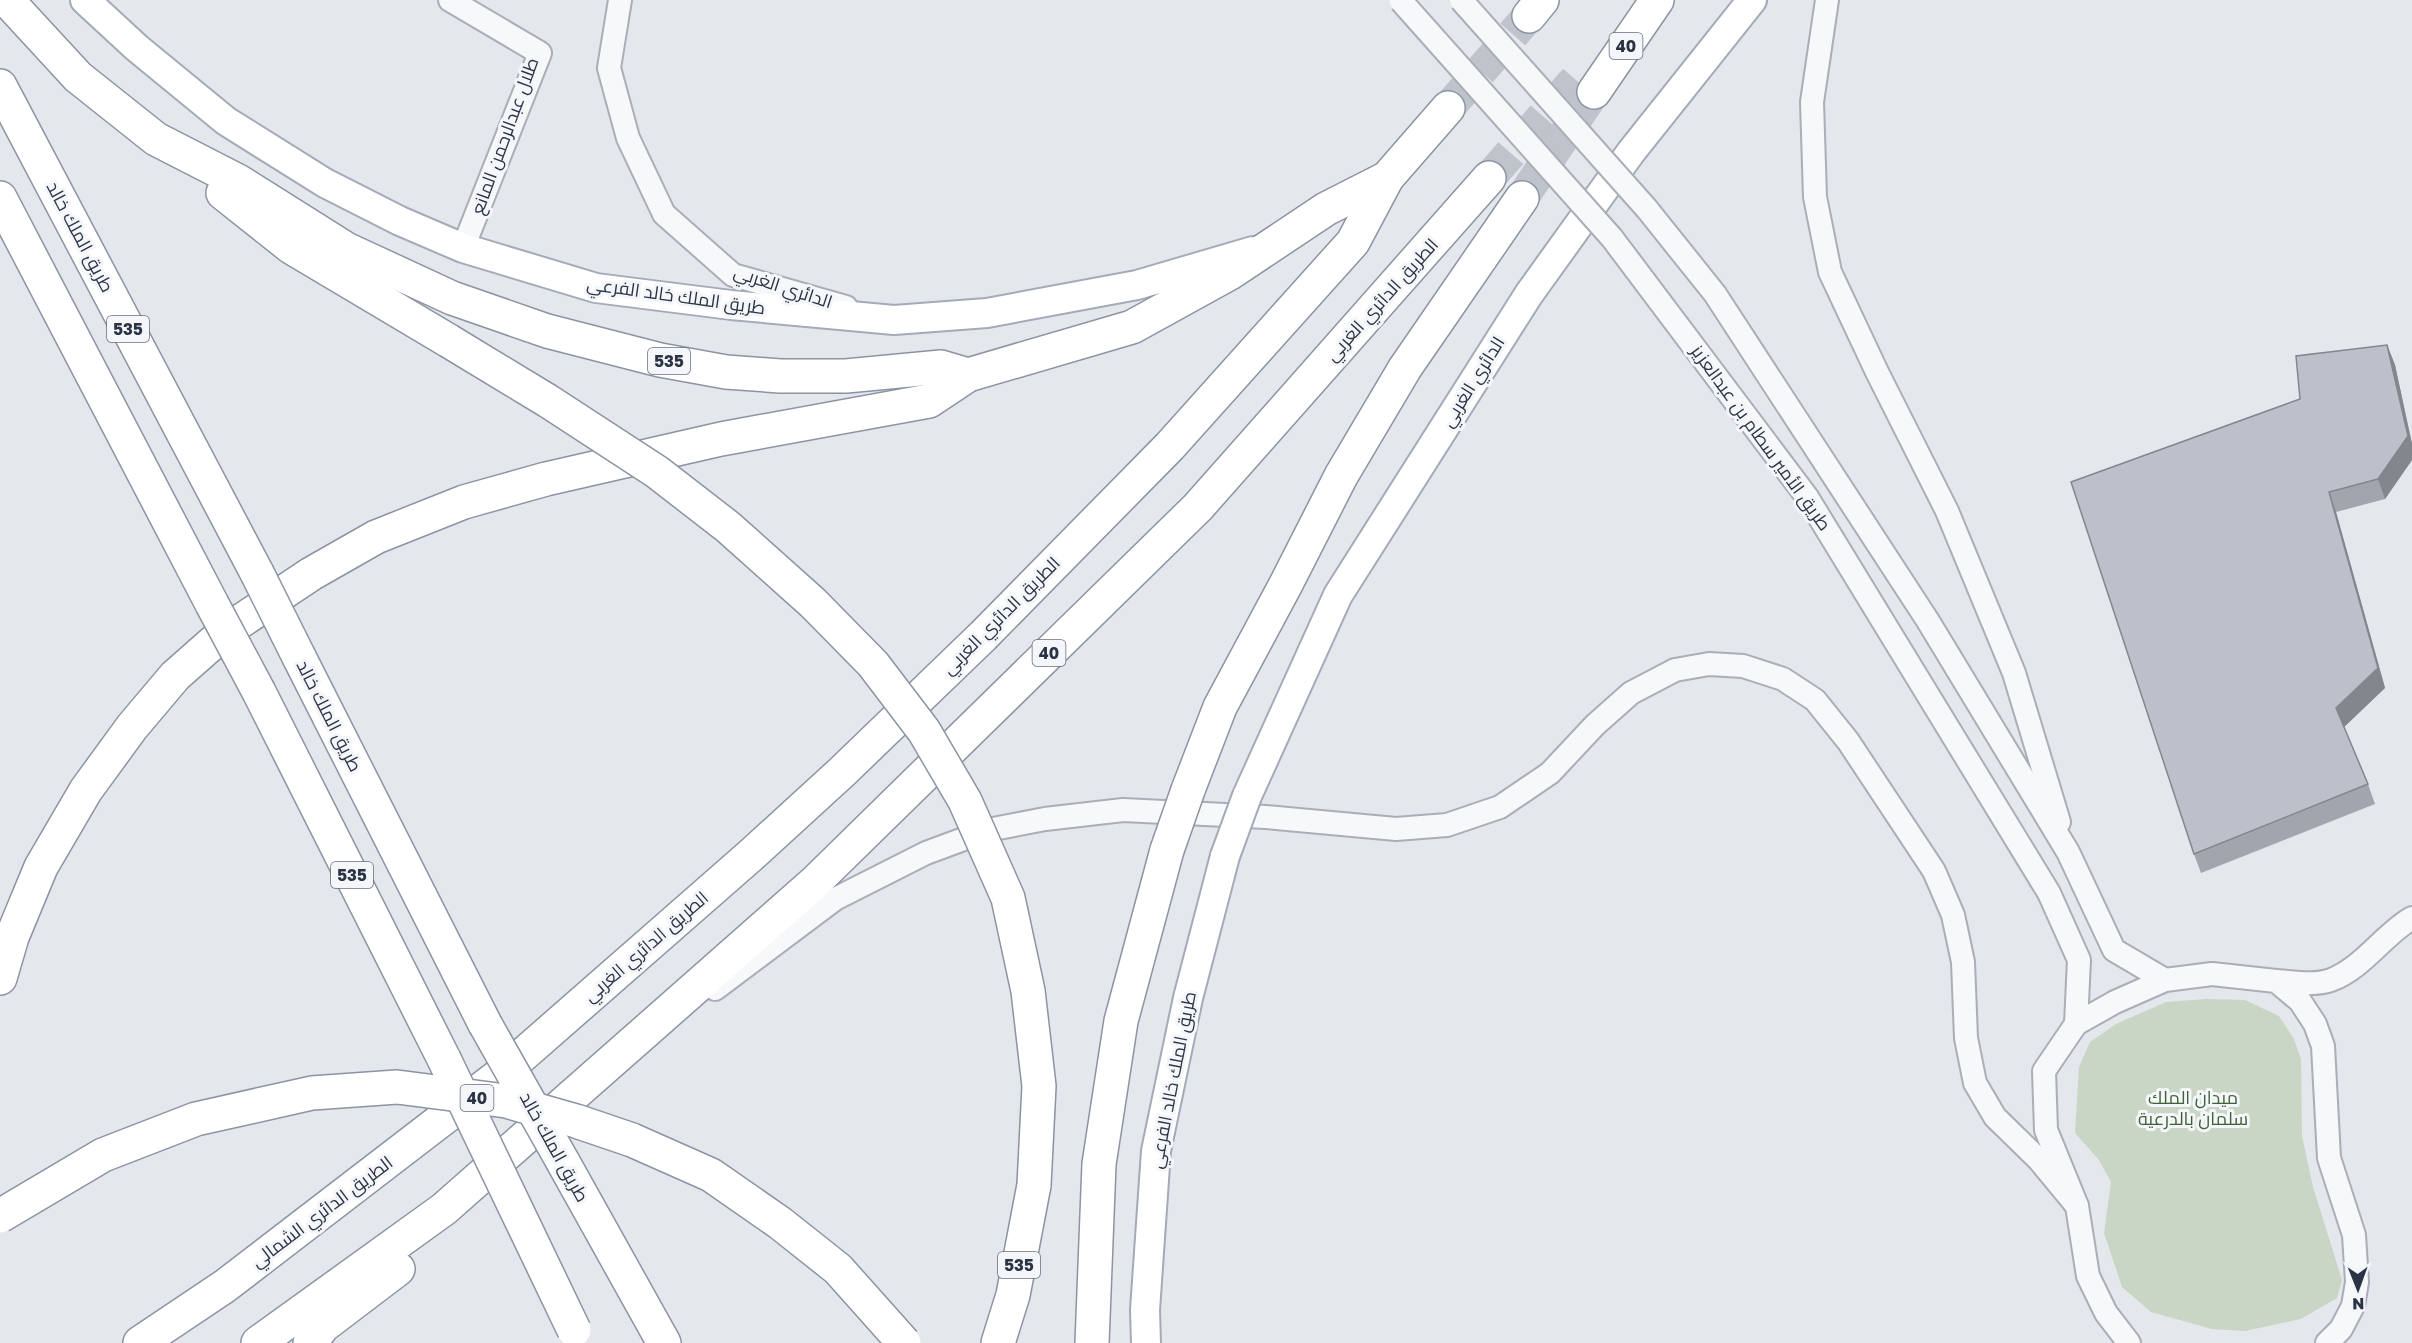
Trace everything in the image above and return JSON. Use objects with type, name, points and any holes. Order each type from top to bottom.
[{"type":"highway","name":"535","points":[[7,0],[78,77],[291,247],[548,401],[657,472],[728,527],[813,603],[873,664],[924,731],[965,801],[1008,898],[1028,991],[1039,1086],[1034,1185],[1013,1295],[998,1343]]},
{"type":"highway","name":"40","points":[[1646,0],[1589,81],[1658,0]]},
{"type":"highway","name":"طريق الملك خالد","points":[[0,86],[257,573],[485,1024],[664,1343]]},
{"type":"highway","name":"الطريق الدائري الغربي","points":[[501,1074],[750,856],[843,771],[992,628],[1170,446],[1353,242],[1387,178],[1448,108]]},
{"type":"highway","name":"535","points":[[156,139],[238,181],[346,249],[452,298],[547,331],[660,360],[726,372],[780,376],[846,376],[941,367],[968,375]]},
{"type":"highway","points":[[0,978],[12,937],[40,867],[86,790],[132,727],[175,676],[226,631],[311,574],[376,537],[464,502],[546,479],[721,439],[929,401],[968,375],[1132,327],[1230,273],[1326,209],[1387,178]]},
{"type":"highway","name":"الطريق الدائري الغربي","points":[[575,1095],[814,883],[1198,507],[1489,178]]},
{"type":"highway","name":"535","points":[[0,198],[259,692],[444,1059],[578,1339]]},
{"type":"highway","points":[[1092,1343],[1099,1164],[1120,1021],[1167,850],[1188,790],[1220,707],[1341,476],[1405,368],[1522,198]]},
{"type":"highway","name":"الطريق الدائري الشمالي","points":[[140,1343],[225,1286],[501,1074]]},
{"type":"highway","name":"40","points":[[0,1216],[103,1155],[196,1119],[312,1093],[397,1087],[506,1101],[632,1140],[711,1175],[780,1223],[838,1269],[904,1343]]},
{"type":"highway","name":"40","points":[[258,1343],[444,1209],[575,1095]]},
{"type":"highway","name":"40","points":[[310,1343],[323,1326],[404,1264],[444,1209]]},
{"type":"main road","name":"طريق الملك خالد الفرعي","points":[[85,0],[137,48],[226,121],[325,183],[400,221],[463,248],[597,288],[731,305],[894,320],[987,313],[1137,285],[1269,247]]},
{"type":"main road","name":"الدائري الغربي","points":[[1226,856],[1247,796],[1338,595],[1529,294],[1631,152],[1752,0]]},
{"type":"main road","name":"طريق الملك خالد الفرعي","points":[[1146,1343],[1145,1310],[1156,1151],[1188,998],[1226,856]]},
{"type":"street","name":"طلال عبدالرحمن المانع","points":[[450,0],[540,53],[463,248]]},
{"type":"street","name":"الدائري الغربي","points":[[620,0],[609,68],[628,138],[664,214],[733,275],[894,320]]},
{"type":"street","name":"طريق الأمير سطام بن عبدالعزيز","points":[[1461,0],[1647,209],[1721,304],[1928,621],[2068,852],[2114,950],[2165,980]]},
{"type":"street","points":[[1827,0],[1812,102],[1815,197],[1830,272],[1947,512],[2010,662],[2068,852]]},
{"type":"street","name":"طريق الأمير سطام بن عبدالعزيز","points":[[1400,1],[1612,238],[1808,497],[2049,893],[2079,960],[2076,1024]]},
{"type":"street","points":[[575,1095],[834,899],[926,853],[988,830],[1045,819],[1123,810],[1266,817],[1396,829],[1448,825],[1500,807],[1550,773],[1595,725],[1631,693],[1675,670],[1708,664],[1743,666],[1783,679],[1815,700],[1848,741],[1934,871],[1953,915],[1963,962],[1966,1038],[1976,1083],[1995,1117],[2039,1160],[2077,1206]]},
{"type":"street","points":[[2129,1343],[2106,1313],[2088,1276],[2077,1206],[2046,1130],[2044,1071],[2076,1024],[2115,1002],[2165,980],[2212,974],[2276,981],[2310,983],[2330,981],[2348,972],[2397,927],[2412,918]]},
{"type":"street","points":[[2276,981],[2300,1001],[2314,1024],[2323,1046],[2329,1158],[2354,1235],[2357,1282],[2353,1306],[2341,1329],[2327,1343]]},
{"type":"green space","name":"ميدان الملك سلمان بالدرعية","points":[[2206,999],[2245,1000],[2279,1016],[2294,1039],[2301,1059],[2302,1136],[2313,1187],[2342,1280],[2337,1298],[2301,1319],[2245,1331],[2212,1329],[2151,1312],[2122,1287],[2104,1233],[2111,1182],[2099,1160],[2075,1133],[2079,1067],[2090,1042],[2116,1024],[2166,1002]]},
{"type":"building","points":[[2387,345],[2408,436],[2378,479],[2329,492],[2378,668],[2336,708],[2368,784],[2194,854],[2071,482],[2300,399],[2296,356]]},
{"type":"tunnel","points":[[1448,108],[1529,16]]},
{"type":"tunnel","points":[[1489,178],[1584,70]]},
{"type":"tunnel","points":[[1522,198],[1594,92]]}]
